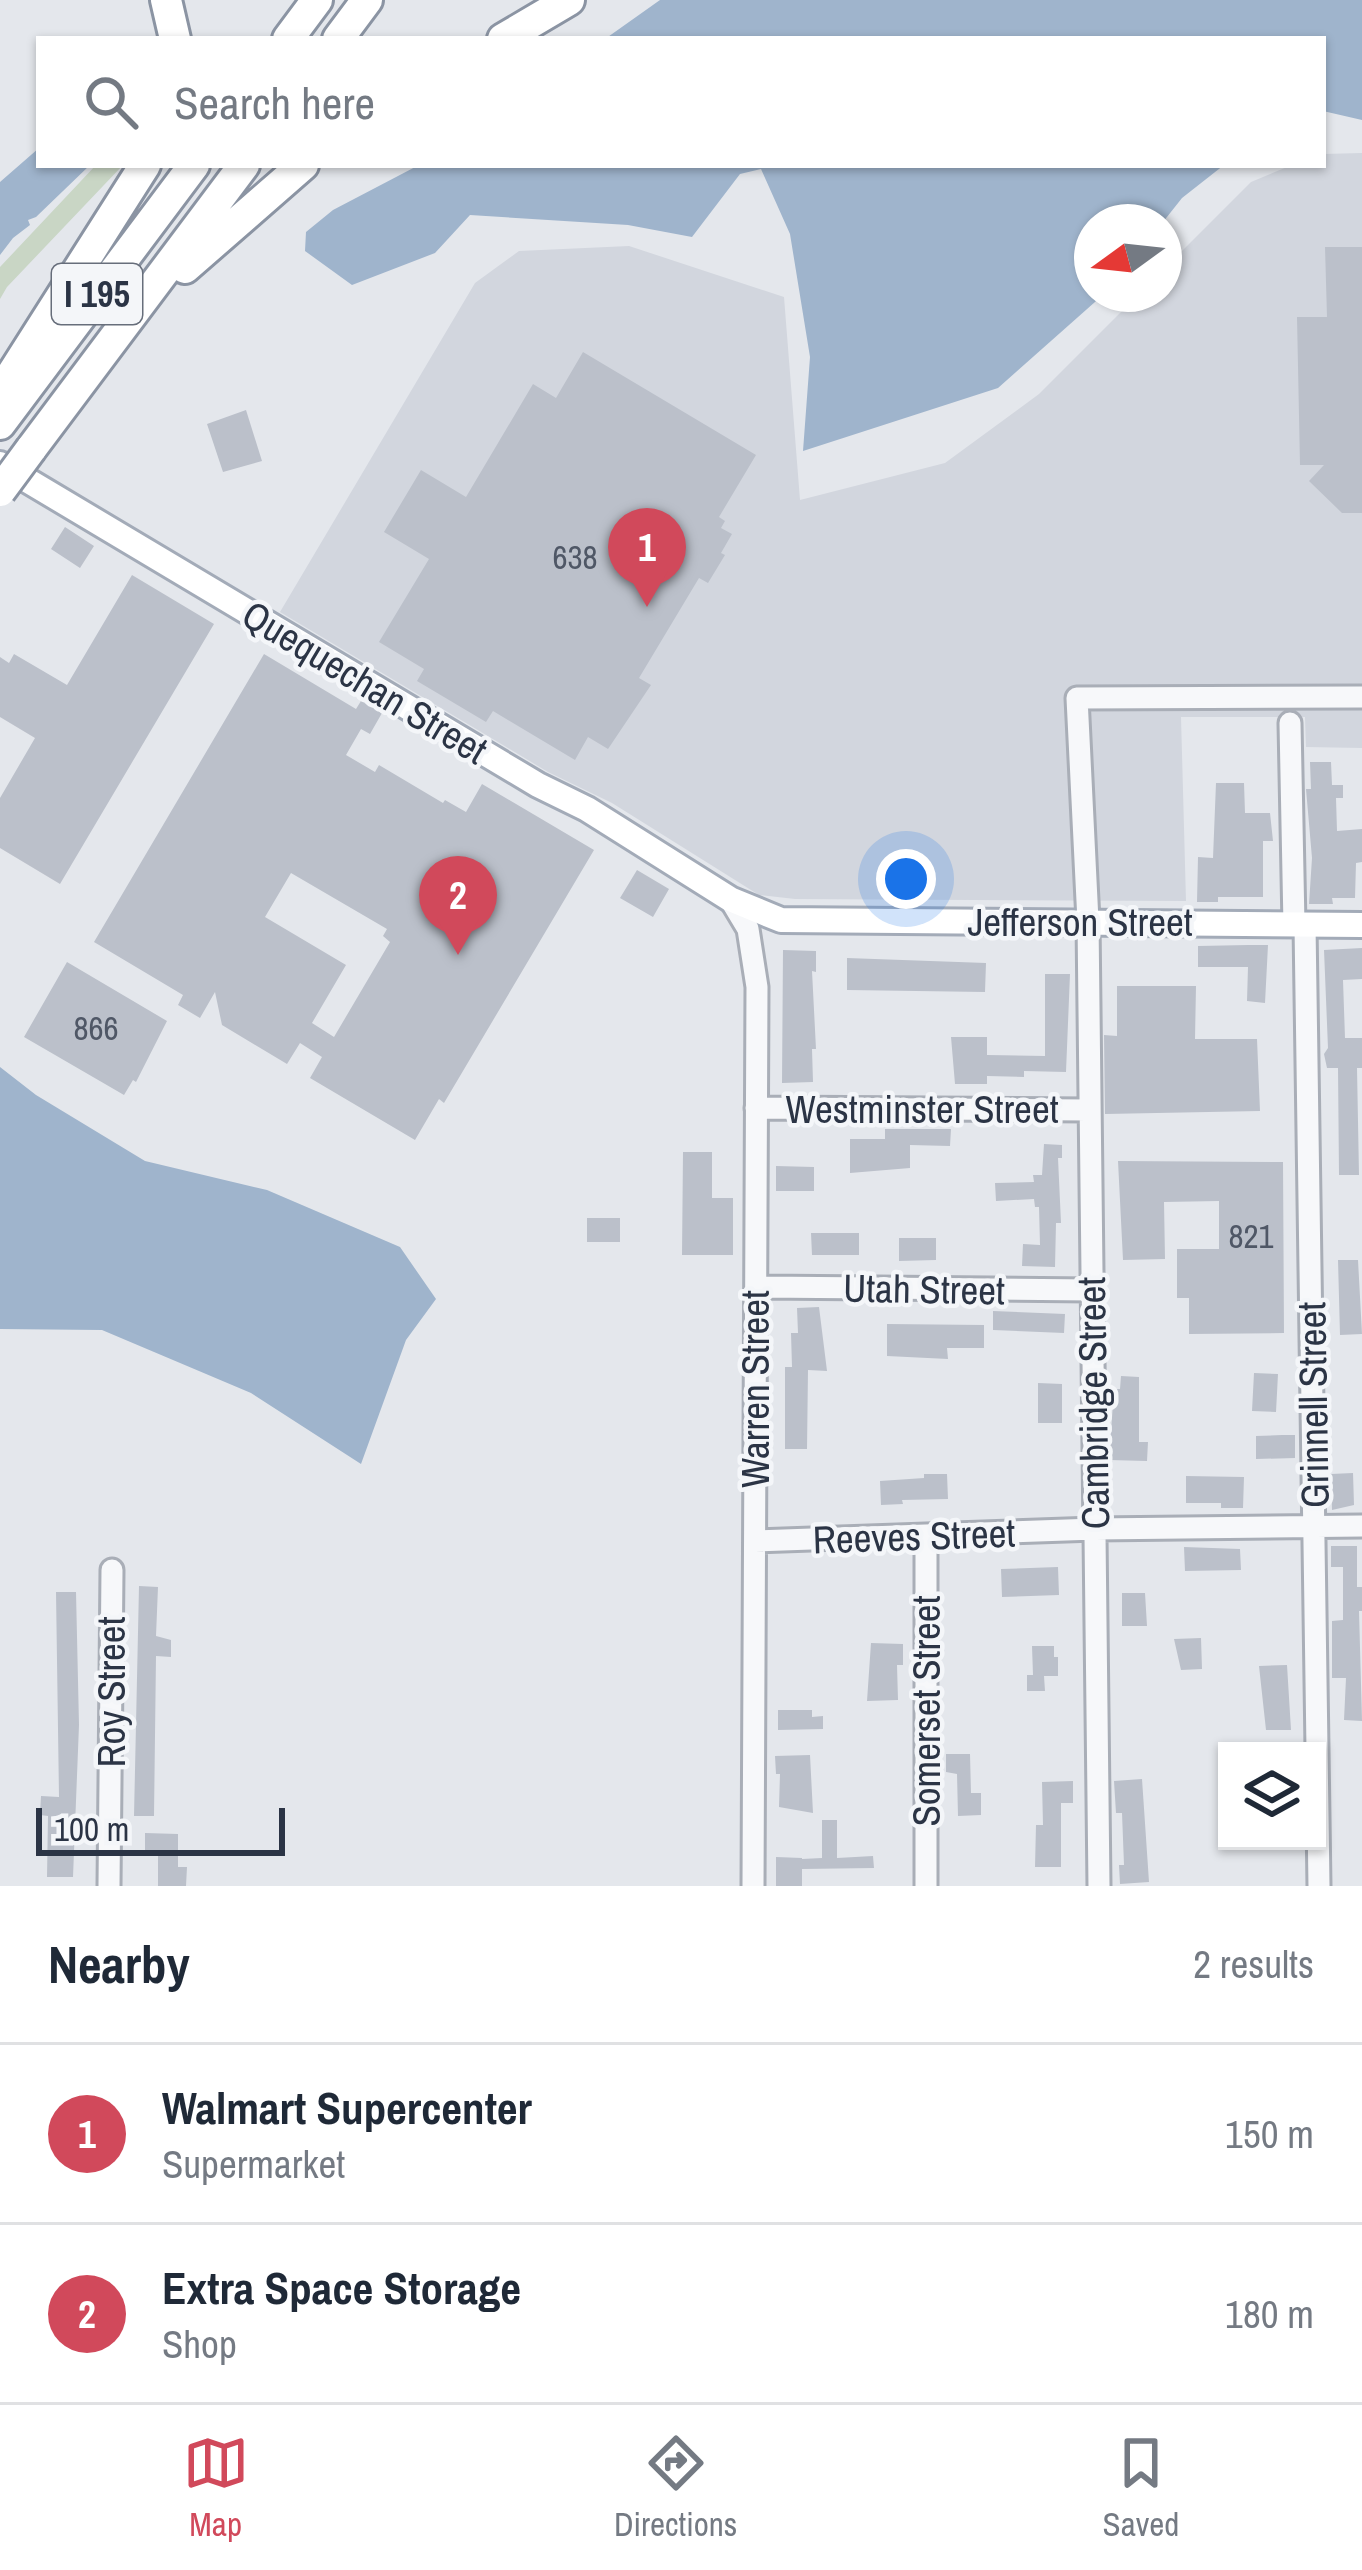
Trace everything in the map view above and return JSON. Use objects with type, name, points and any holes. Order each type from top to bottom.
[{"type":"highway","points":[[166,0],[174,36]]},
{"type":"highway","points":[[507,36],[569,0]]},
{"type":"highway","points":[[291,36],[313,5]]},
{"type":"highway","points":[[0,393],[143,168]]},
{"type":"highway","name":"I 195","points":[[0,424],[192,168]]},
{"type":"highway","name":"I 195","points":[[0,491],[242,168]]},
{"type":"highway","points":[[128,321],[300,168]]},
{"type":"main road","name":"Quequechan Street","points":[[0,464],[538,785],[587,809],[730,899]]},
{"type":"main road","name":"Jefferson Street","points":[[730,899],[768,917],[821,923],[1362,925]]},
{"type":"street","name":"Cambridge Street","points":[[1099,1886],[1088,921],[1078,698],[1362,697]]},
{"type":"street","name":"Grinnell Street","points":[[1290,723],[1315,1527],[1319,1886]]},
{"type":"street","name":"Warren Street","points":[[730,899],[744,918],[755,961],[753,1886]]},
{"type":"street","name":"Westminster Street","points":[[756,1108],[1088,1110]]},
{"type":"street","name":"Utah Street","points":[[756,1287],[1091,1290]]},
{"type":"street","name":"Reeves Street","points":[[755,1541],[1362,1526]]},
{"type":"street","name":"Somerset Street","points":[[926,1535],[926,1886]]},
{"type":"street","name":"Roy Street","points":[[109,1886],[112,1570]]},
{"type":"shaded area","points":[[1362,153],[1362,748],[1306,747],[1305,717],[1181,717],[1186,901],[759,895],[612,803],[548,772],[280,612],[475,283],[519,251],[629,246],[784,297],[800,500],[945,463],[1039,394],[1121,312],[1182,312],[1182,251],[1251,182],[1285,168],[1326,168],[1326,154]]},
{"type":"green space","points":[[93,168],[120,168],[0,299],[0,267]]},
{"type":"water","points":[[660,0],[1362,0],[1362,120],[1326,112],[1326,36],[609,36]]},
{"type":"water","points":[[36,151],[36,168],[87,168],[28,220],[30,225],[0,255],[0,182]]},
{"type":"water","points":[[413,168],[1220,168],[1177,204],[1074,204],[1074,312],[1084,312],[998,388],[803,451],[810,357],[790,234],[761,169],[740,174],[692,237],[628,225],[470,215],[435,253],[352,285],[305,251],[306,232],[333,210]]},
{"type":"water","points":[[0,1067],[36,1095],[145,1161],[267,1190],[400,1247],[436,1299],[406,1340],[361,1464],[251,1393],[102,1330],[0,1329]]},
{"type":"building","points":[[1325,247],[1362,247],[1362,513],[1342,513],[1309,481],[1324,465],[1300,465],[1297,317],[1327,317]]},
{"type":"building","points":[[583,352],[756,455],[719,517],[725,521],[721,528],[732,534],[721,553],[725,555],[708,583],[699,578],[639,678],[651,685],[608,749],[588,737],[575,760],[493,711],[486,722],[417,681],[424,669],[379,642],[429,559],[384,532],[421,470],[466,497],[533,384],[556,398]]},
{"type":"building","points":[[246,410],[262,461],[223,472],[207,424]]},
{"type":"building","points":[[65,527],[94,546],[80,568],[51,549]]},
{"type":"building","points":[[132,575],[214,624],[60,884],[0,848],[0,798],[35,738],[0,717],[0,657],[9,663],[14,654],[67,685]]},
{"type":"building","points":[[264,654],[356,709],[361,701],[382,713],[370,734],[361,729],[346,755],[375,772],[379,765],[466,812],[482,784],[594,850],[444,1103],[439,1099],[415,1140],[310,1078],[322,1057],[300,1043],[287,1064],[222,1025],[215,992],[200,1018],[178,1005],[183,995],[94,942]],"holes":[[[291,873],[387,929],[383,936],[390,942],[334,1037],[312,1023],[346,965],[265,917]]]},
{"type":"building","points":[[1310,762],[1331,762],[1332,785],[1343,785],[1343,798],[1336,798],[1337,831],[1362,829],[1355,898],[1332,898],[1333,904],[1309,904],[1312,858],[1306,789],[1311,789]]},
{"type":"building","points":[[1216,783],[1244,783],[1245,813],[1270,813],[1273,841],[1263,841],[1263,897],[1197,902],[1198,857],[1213,858]]},
{"type":"building","points":[[637,870],[669,889],[653,917],[620,898]]},
{"type":"building","points":[[1268,945],[1265,1003],[1247,1001],[1248,967],[1198,967],[1198,946]]},
{"type":"building","points":[[1362,948],[1362,979],[1343,980],[1345,1038],[1362,1038],[1362,1068],[1357,1068],[1359,1175],[1339,1175],[1338,1068],[1327,1068],[1324,1054],[1328,1048],[1324,950]]},
{"type":"building","points":[[783,950],[816,951],[813,1082],[782,1083]]},
{"type":"building","points":[[847,958],[986,963],[985,992],[847,990]]},
{"type":"building","points":[[67,962],[167,1021],[136,1082],[124,1095],[24,1037]]},
{"type":"building","points":[[1045,974],[1070,974],[1066,1072],[1024,1071],[1024,1077],[987,1076],[987,1084],[955,1084],[951,1037],[987,1037],[987,1055],[1045,1056]]},
{"type":"building","points":[[1117,986],[1196,986],[1195,1039],[1257,1039],[1260,1111],[1105,1114],[1104,1035],[1117,1036]]},
{"type":"building","points":[[885,1129],[951,1129],[950,1146],[910,1145],[910,1168],[850,1173],[850,1139],[885,1139]]},
{"type":"building","points":[[1044,1144],[1062,1145],[1055,1267],[1022,1266],[1023,1244],[1040,1245],[1039,1207],[1034,1199],[996,1201],[995,1183],[1034,1182],[1033,1175],[1042,1175]]},
{"type":"building","points":[[683,1152],[712,1152],[712,1198],[733,1198],[733,1255],[682,1255]]},
{"type":"building","points":[[1118,1161],[1283,1162],[1284,1333],[1189,1334],[1189,1298],[1177,1298],[1177,1249],[1219,1249],[1219,1201],[1164,1202],[1165,1259],[1123,1260]]},
{"type":"building","points":[[776,1166],[814,1167],[814,1191],[776,1191]]},
{"type":"building","points":[[587,1218],[620,1218],[620,1242],[587,1242]]},
{"type":"building","points":[[811,1233],[859,1233],[859,1255],[812,1255]]},
{"type":"building","points":[[899,1238],[936,1238],[936,1260],[899,1261]]},
{"type":"building","points":[[1338,1260],[1358,1260],[1362,1334],[1340,1335]]},
{"type":"building","points":[[819,1307],[827,1371],[808,1370],[807,1449],[785,1449],[785,1367],[792,1367],[791,1333],[798,1333],[797,1308]]},
{"type":"building","points":[[993,1311],[1065,1314],[1064,1333],[993,1330]]},
{"type":"building","points":[[887,1324],[984,1325],[984,1348],[947,1348],[948,1359],[887,1356]]},
{"type":"building","points":[[1254,1373],[1278,1374],[1276,1412],[1252,1411]]},
{"type":"building","points":[[1121,1376],[1139,1377],[1139,1442],[1148,1442],[1147,1461],[1109,1460],[1114,1389],[1120,1389]]},
{"type":"building","points":[[1038,1383],[1062,1384],[1062,1423],[1038,1423]]},
{"type":"building","points":[[1295,1435],[1295,1458],[1256,1459],[1256,1436]]},
{"type":"building","points":[[1353,1473],[1354,1505],[1332,1510],[1331,1474]]},
{"type":"building","points":[[924,1474],[947,1474],[948,1499],[881,1505],[880,1481],[924,1478]]},
{"type":"building","points":[[1186,1476],[1244,1477],[1243,1508],[1186,1503]]},
{"type":"building","points":[[1331,1546],[1357,1546],[1357,1587],[1362,1587],[1362,1721],[1344,1720],[1346,1678],[1332,1678],[1332,1621],[1343,1620],[1343,1567],[1331,1567]]},
{"type":"building","points":[[1184,1547],[1240,1549],[1241,1570],[1185,1571]]},
{"type":"building","points":[[1058,1567],[1059,1595],[1002,1597],[1001,1569]]},
{"type":"building","points":[[139,1586],[158,1587],[156,1636],[171,1640],[171,1657],[156,1656],[154,1816],[134,1816]]},
{"type":"building","points":[[56,1592],[76,1592],[79,1725],[73,1877],[47,1877],[48,1816],[40,1815],[41,1796],[59,1797]]},
{"type":"building","points":[[1122,1593],[1145,1593],[1147,1626],[1122,1626]]},
{"type":"building","points":[[1201,1638],[1202,1669],[1181,1670],[1174,1639]]},
{"type":"building","points":[[871,1643],[903,1644],[903,1665],[897,1665],[898,1700],[867,1701]]},
{"type":"building","points":[[1032,1646],[1054,1646],[1054,1657],[1058,1657],[1058,1676],[1044,1676],[1045,1691],[1027,1691],[1027,1675],[1033,1675]]},
{"type":"building","points":[[1287,1665],[1291,1730],[1266,1730],[1259,1666]]},
{"type":"building","points":[[778,1710],[812,1710],[812,1717],[823,1716],[823,1729],[778,1730]]},
{"type":"building","points":[[946,1754],[970,1754],[971,1793],[981,1793],[981,1815],[958,1816],[957,1774],[946,1772]]},
{"type":"building","points":[[810,1755],[813,1813],[779,1807],[775,1756]]},
{"type":"building","points":[[1142,1779],[1149,1882],[1120,1884],[1122,1813],[1116,1813],[1114,1781]]},
{"type":"building","points":[[1073,1781],[1073,1803],[1061,1803],[1061,1867],[1035,1867],[1036,1825],[1043,1825],[1042,1782]]},
{"type":"building","points":[[822,1820],[837,1820],[837,1858],[873,1856],[874,1868],[802,1869],[802,1886],[776,1886],[776,1857],[822,1858]]},
{"type":"building","points":[[145,1833],[178,1834],[178,1867],[187,1867],[186,1886],[158,1886],[158,1853],[145,1852]]},
{"type":"place","name":"Walmart Supercenter","points":[[647,607]]},
{"type":"place","name":"Extra Space Storage","points":[[458,955]]}]
